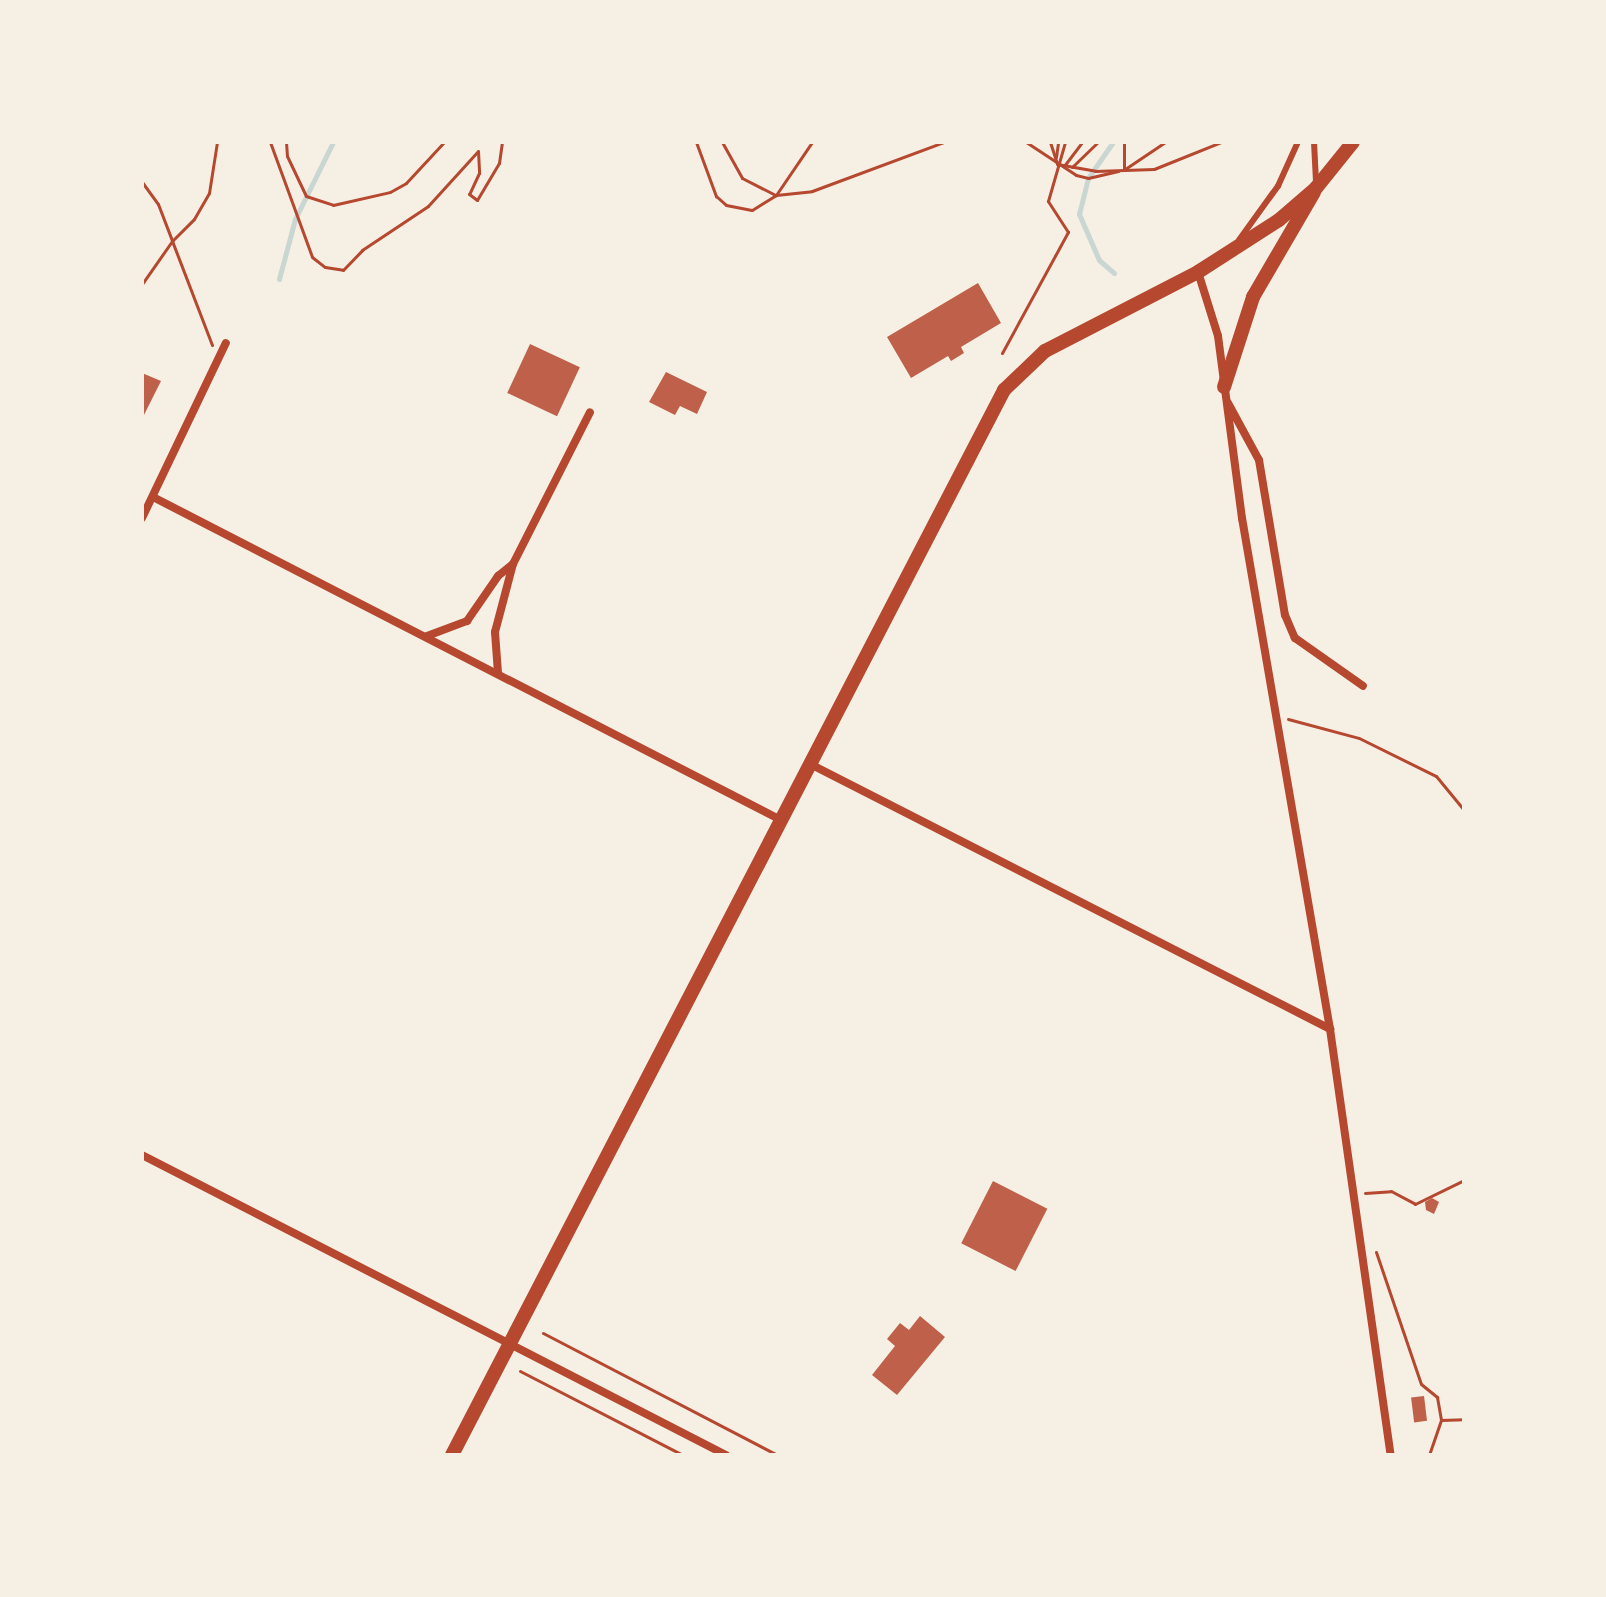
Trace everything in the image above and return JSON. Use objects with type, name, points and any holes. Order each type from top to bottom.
[{"type":"street","points":[[452,1455],[987,415],[1015,375],[1045,351],[1198,272],[1230,252],[1316,188],[1353,142]]},
{"type":"street","points":[[1316,188],[1306,214],[1253,297],[1224,393],[1259,460],[1285,615],[1295,638],[1363,686]]},
{"type":"street","points":[[1198,272],[1213,310],[1276,717],[1330,1029],[1391,1455]]},
{"type":"street","points":[[142,518],[222,360],[226,343]]},
{"type":"street","points":[[498,673],[495,632],[513,564],[590,412]]},
{"type":"street","points":[[153,497],[779,819]]},
{"type":"street","points":[[427,636],[467,621],[498,576],[513,564]]},
{"type":"street","points":[[809,764],[1330,1029]]},
{"type":"street","points":[[142,1155],[726,1455]]},
{"type":"lane","points":[[1230,252],[1278,186],[1298,142]]},
{"type":"lane","points":[[1314,142],[1316,188]]},
{"type":"path","points":[[142,284],[172,241],[194,219],[209,193],[217,142]]},
{"type":"path","points":[[270,142],[312,257],[325,267],[343,270],[362,250],[428,206],[478,151],[479,173],[469,194],[477,200],[499,163],[502,142]]},
{"type":"path","points":[[286,142],[287,156],[306,196],[333,205],[390,192],[406,183],[444,142]]},
{"type":"path","points":[[696,142],[716,196],[726,205],[752,210],[776,195],[812,142]]},
{"type":"path","points":[[722,142],[742,178],[776,195],[812,191],[944,142]]},
{"type":"path","points":[[1026,142],[1057,164],[1088,178],[1124,170],[1165,142]]},
{"type":"path","points":[[1050,142],[1057,164]]},
{"type":"path","points":[[1057,164],[1058,142]]},
{"type":"path","points":[[1002,353],[1068,232],[1048,201],[1065,142]]},
{"type":"path","points":[[1064,166],[1082,142]]},
{"type":"path","points":[[1072,167],[1098,142]]},
{"type":"path","points":[[1124,142],[1124,170]]},
{"type":"path","points":[[1057,164],[1124,170],[1154,169],[1221,142]]},
{"type":"path","points":[[142,182],[158,204],[222,360]]},
{"type":"path","points":[[142,211],[142,221]]},
{"type":"path","points":[[1276,717],[1359,738],[1436,776],[1464,810]]},
{"type":"path","points":[[1375,1191],[1391,1191],[1415,1204],[1464,1180]]},
{"type":"path","points":[[1363,1250],[1376,1250],[1421,1384],[1437,1397],[1441,1420],[1429,1455]]},
{"type":"path","points":[[543,1333],[777,1455]]},
{"type":"path","points":[[520,1371],[683,1455]]},
{"type":"path","points":[[1441,1420],[1464,1419]]},
{"type":"building","points":[[978,283],[1001,323],[961,347],[964,353],[951,361],[948,356],[911,378],[887,337]]},
{"type":"building","points":[[530,344],[580,367],[557,416],[507,393]]},
{"type":"building","points":[[666,372],[707,392],[697,414],[680,406],[675,415],[649,402]]},
{"type":"building","points":[[142,373],[161,381],[142,419]]},
{"type":"building","points":[[993,1181],[1047,1209],[1016,1271],[961,1243]]},
{"type":"building","points":[[1432,1198],[1439,1202],[1434,1214],[1426,1210],[1425,1202]]},
{"type":"building","points":[[920,1316],[945,1337],[897,1395],[872,1375],[895,1346],[887,1339],[900,1323],[909,1330]]},
{"type":"building","points":[[1424,1396],[1427,1421],[1414,1422],[1411,1398]]},
{"type":"waterway","points":[[279,279],[295,219],[333,142]]},
{"type":"waterway","points":[[1113,142],[1088,178],[1079,214],[1099,260],[1114,273]]}]
